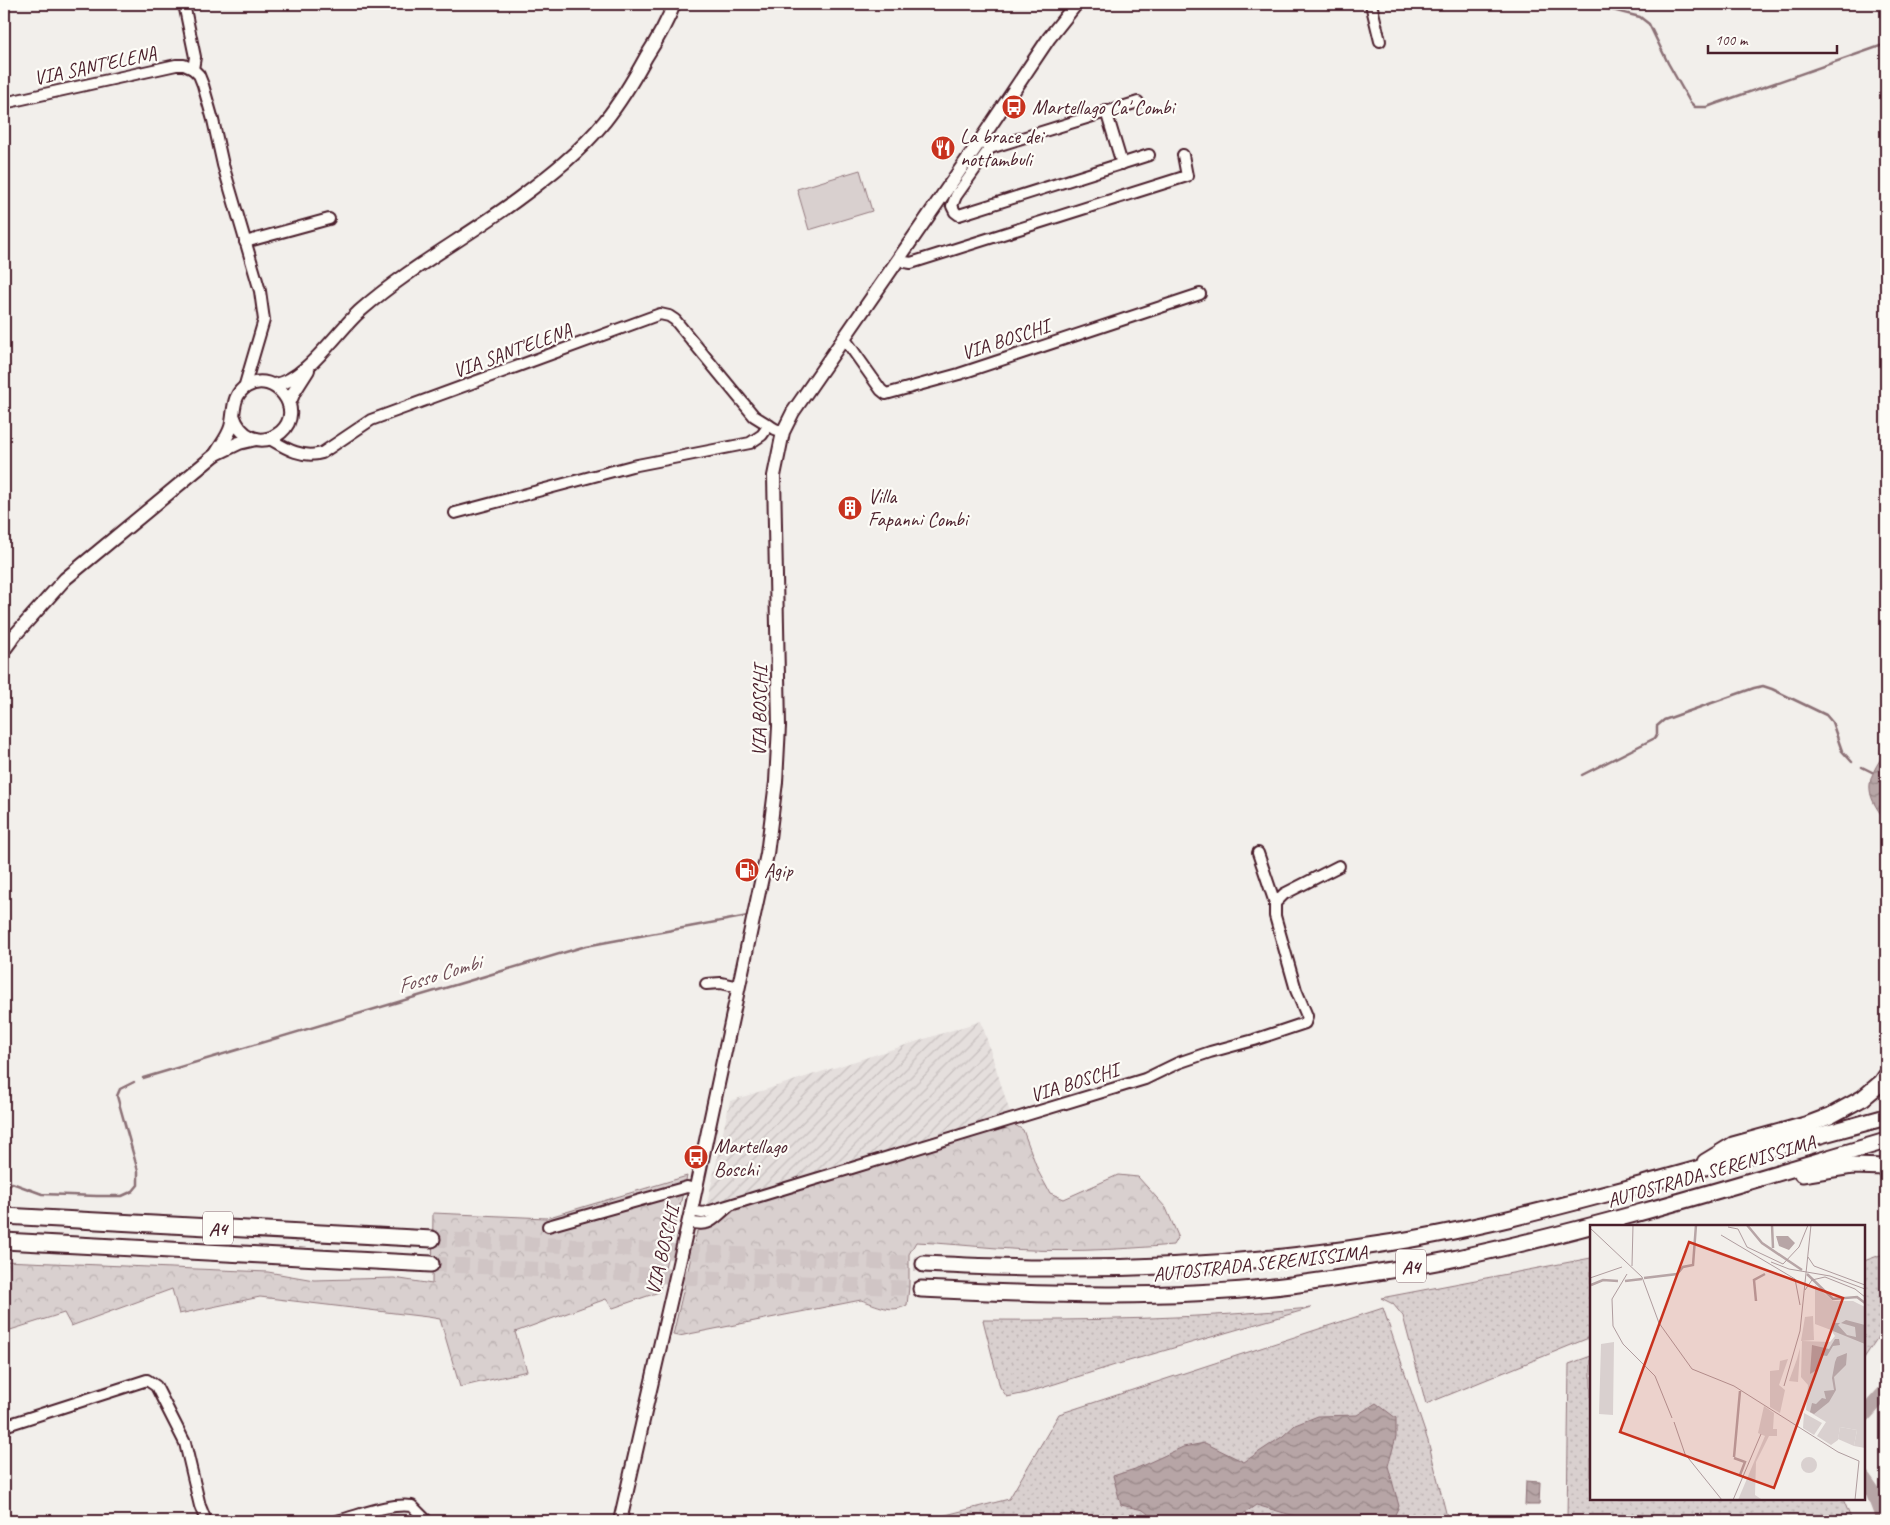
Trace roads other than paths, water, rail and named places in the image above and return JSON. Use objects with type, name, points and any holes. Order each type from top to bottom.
[{"type":"highway","points":[[1691,1171],[1733,1144],[1809,1124],[1830,1116],[1863,1098],[1882,1082],[1886,1076]]},
{"type":"highway","name":"AUTOSTRADA SERENISSIMA","points":[[924,1264],[1046,1268],[1132,1268],[1294,1257],[1377,1245],[1463,1229],[1586,1200],[1886,1117]]},
{"type":"highway","name":"AUTOSTRADA SERENISSIMA","points":[[1595,1225],[1886,1141]]},
{"type":"highway","points":[[1698,1196],[1736,1191],[1798,1175],[1852,1166],[1886,1167]]},
{"type":"highway","name":"A4","points":[[4,1216],[432,1239]]},
{"type":"highway","name":"AUTOSTRADA SERENISSIMA","points":[[921,1290],[1044,1295],[1132,1296],[1290,1285],[1460,1258],[1590,1226]]},
{"type":"highway","name":"A4","points":[[4,1241],[432,1264]]},
{"type":"main road","points":[[216,454],[228,435],[236,398],[244,388],[255,383],[285,382],[313,361],[361,310],[418,266],[518,199],[569,158],[605,121],[630,85],[667,21],[674,4]]},
{"type":"main road","name":"VIA BOSCHI","points":[[620,1521],[689,1217],[767,854],[776,782],[779,692],[774,490],[776,462],[783,432],[793,412],[899,259],[985,145],[1049,38],[1076,4]]},
{"type":"main road","points":[[289,404],[313,361]]},
{"type":"main road","points":[[4,650],[15,635],[66,579],[216,454],[239,444],[276,435],[286,427],[290,413],[289,404],[283,392],[270,384]]},
{"type":"main road","points":[[233,415],[238,428],[244,434],[262,439]]},
{"type":"street","points":[[184,4],[195,57],[194,69],[203,85],[223,165],[260,291],[264,320],[244,388]]},
{"type":"street","points":[[1371,4],[1380,41]]},
{"type":"street","name":"VIA SANT'ELENA","points":[[4,103],[176,65],[184,65],[194,69]]},
{"type":"street","points":[[985,145],[1138,102]]},
{"type":"street","points":[[1106,111],[1122,164]]},
{"type":"street","name":"VIA BOSCHI","points":[[985,145],[952,206],[958,215],[1149,155]]},
{"type":"street","points":[[899,259],[911,263],[1186,176],[1183,155]]},
{"type":"street","points":[[245,242],[329,219]]},
{"type":"street","name":"VIA BOSCHI","points":[[843,339],[886,394],[959,374],[1200,294]]},
{"type":"street","name":"VIA SANT'ELENA","points":[[295,452],[306,455],[322,453],[371,420],[660,314],[675,320],[754,416],[769,425]]},
{"type":"street","points":[[253,356],[256,373],[270,384]]},
{"type":"street","points":[[455,513],[632,466],[750,443],[762,435],[769,425],[783,432]]},
{"type":"street","points":[[286,427],[287,439],[295,452]]},
{"type":"street","points":[[262,439],[295,452]]},
{"type":"street","name":"VIA BOSCHI","points":[[689,1217],[1145,1079],[1210,1052],[1305,1023],[1307,1016],[1296,990],[1275,916],[1276,903],[1258,854]]},
{"type":"street","points":[[1276,903],[1284,894],[1339,866]]},
{"type":"street","points":[[706,984],[720,983],[739,987]]},
{"type":"street","points":[[548,1226],[687,1187],[695,1189]]},
{"type":"street","points":[[4,1426],[147,1380],[156,1386],[185,1443],[200,1506],[206,1521]]},
{"type":"street","points":[[337,1521],[403,1505],[412,1506],[427,1521]]},
{"type":"water","points":[[1886,751],[1886,821],[1873,802],[1870,786],[1874,770]]},
{"type":"water","points":[[1376,1403],[1396,1418],[1396,1437],[1388,1466],[1399,1506],[1392,1521],[1319,1521],[1318,1519],[1295,1516],[1256,1505],[1233,1521],[1157,1521],[1143,1510],[1121,1505],[1113,1476],[1135,1469],[1183,1447],[1205,1443],[1244,1462],[1283,1436],[1295,1425],[1318,1416],[1357,1415]]},
{"type":"water","points":[[1526,1481],[1540,1482],[1539,1505],[1525,1505]]},
{"type":"waterway","points":[[1589,4],[1640,17],[1649,24],[1668,63],[1690,102],[1695,107],[1707,107],[1886,44]]},
{"type":"waterway","points":[[1582,775],[1655,738],[1657,726],[1664,720],[1763,686],[1826,715],[1832,722],[1842,751],[1852,762]]},
{"type":"waterway","points":[[1862,767],[1872,772]]},
{"type":"waterway","name":"Fosso Combi","points":[[143,1078],[586,946],[748,916]]},
{"type":"waterway","name":"Fosso Combi","points":[[7,1188],[7,1185],[12,1183],[42,1194],[97,1196],[122,1196],[133,1191],[138,1185],[138,1171],[117,1096],[120,1089],[134,1082]]},
{"type":"waterway","points":[[1865,1414],[1886,1391]]},
{"type":"waterway","points":[[1865,1480],[1873,1492],[1884,1521]]},
{"type":"tunnel","points":[[432,1239],[924,1264]]},
{"type":"tunnel","points":[[431,1264],[921,1289]]},
{"type":"place","name":"Martellago Ca' Combi","points":[[1014,107]]},
{"type":"place","name":"La brace dei nottambuli","points":[[943,148]]},
{"type":"place","name":"Villa Fapanni Combi","points":[[850,508]]},
{"type":"place","name":"Agip","points":[[747,870]]},
{"type":"place","name":"Martellago Boschi","points":[[696,1157]]}]
